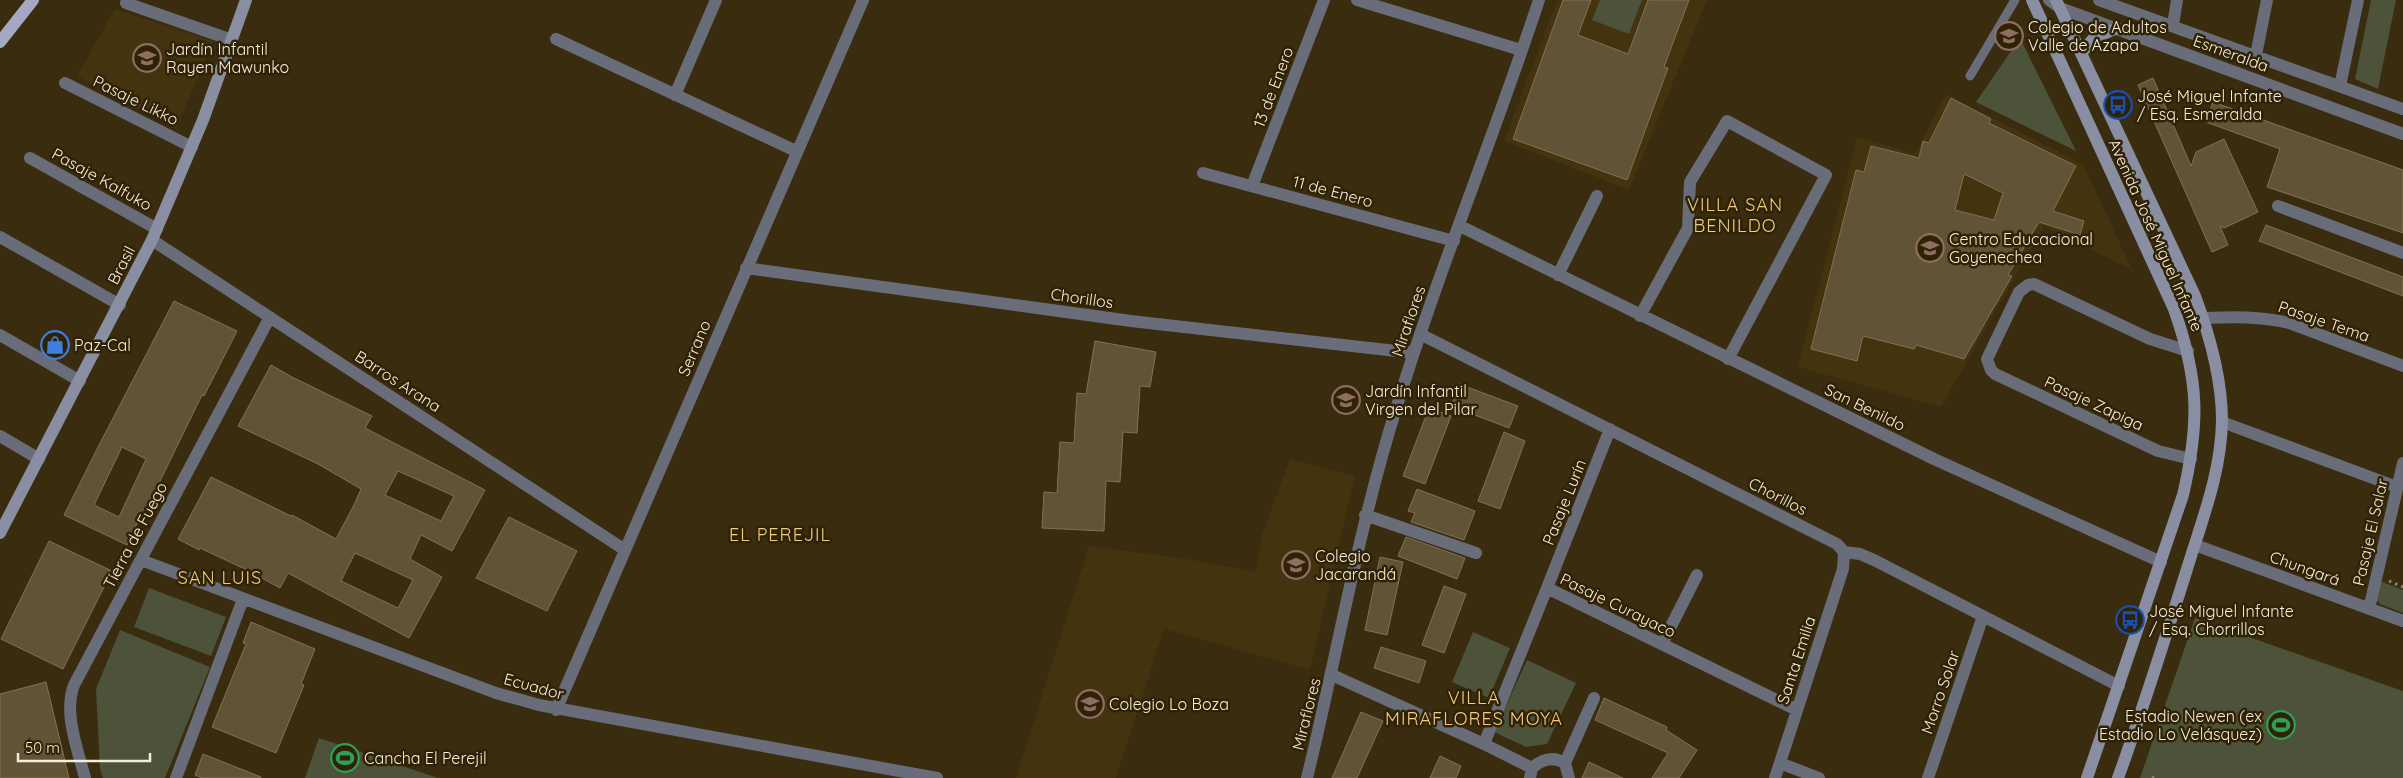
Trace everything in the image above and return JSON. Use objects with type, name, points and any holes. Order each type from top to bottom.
[{"type":"main road","points":[[0,42],[33,0]]},
{"type":"main road","name":"Brasil","points":[[0,533],[155,235],[192,147],[246,0]]},
{"type":"main road","name":"Avenida José Miguel Infante","points":[[2032,0],[2174,309],[2193,371],[2196,411],[2192,459],[2183,494],[2087,778]]},
{"type":"main road","name":"Avenida José Miguel Infante","points":[[2058,4],[2182,266],[2203,318],[2219,383],[2222,422],[2221,443],[2213,486],[2147,698],[2118,778]]},
{"type":"main road","points":[[2082,52],[2094,38],[2116,28]]},
{"type":"street","points":[[675,95],[716,0]]},
{"type":"street","name":"Serrano","points":[[556,710],[796,151],[863,0]]},
{"type":"street","name":"13 de Enero","points":[[1252,186],[1324,0]]},
{"type":"street","points":[[1357,0],[1522,50]]},
{"type":"street","name":"Miraflores","points":[[1307,778],[1332,675],[1365,515],[1420,334],[1539,0]]},
{"type":"street","name":"Esmeralda","points":[[2049,0],[2116,28],[2403,134]]},
{"type":"street","name":"Esmeralda","points":[[2099,0],[2403,109]]},
{"type":"street","points":[[2173,25],[2177,0]]},
{"type":"street","points":[[2256,55],[2267,0]]},
{"type":"street","points":[[2340,86],[2358,0]]},
{"type":"street","points":[[126,3],[232,40]]},
{"type":"street","points":[[556,39],[796,151]]},
{"type":"street","name":"Pasaje Likko","points":[[65,84],[192,147]]},
{"type":"street","points":[[1640,316],[1688,228],[1690,182],[1727,120],[1826,175],[1728,359]]},
{"type":"street","name":"Pasaje Kalfuko","points":[[30,158],[155,235]]},
{"type":"street","name":"11 de Enero","points":[[1203,173],[1454,241]]},
{"type":"street","points":[[1558,275],[1597,196]]},
{"type":"street","points":[[2278,206],[2403,253]]},
{"type":"street","name":"San Benildo","points":[[1460,226],[1934,459],[2161,562]]},
{"type":"street","name":"Barros Arana","points":[[155,235],[270,317],[625,550]]},
{"type":"street","points":[[0,237],[120,305]]},
{"type":"street","name":"Chorillos","points":[[746,268],[1130,320],[1414,353]]},
{"type":"street","name":"Pasaje Zapiga","points":[[2188,351],[2150,339],[2040,286],[2028,285],[2019,292],[1988,353],[1988,365],[1995,374],[2148,447],[2166,454],[2192,459]]},
{"type":"street","name":"Pasaje Tema","points":[[2203,318],[2244,316],[2271,319],[2403,366]]},
{"type":"street","name":"Tierra de Fuego","points":[[85,778],[71,716],[71,692],[270,317]]},
{"type":"street","name":"Chorillos","points":[[1420,334],[1837,544],[1844,552],[1860,554],[1874,560],[2119,686]]},
{"type":"street","points":[[0,336],[80,381]]},
{"type":"street","points":[[2222,422],[2398,487]]},
{"type":"street","name":"Pasaje Lurín","points":[[1547,588],[1610,429]]},
{"type":"street","points":[[0,436],[39,459]]},
{"type":"street","name":"Pasaje El Salar","points":[[2369,609],[2403,463]]},
{"type":"street","points":[[1365,515],[1476,553]]},
{"type":"street","name":"Chungará","points":[[2195,545],[2403,621]]},
{"type":"street","name":"Santa Emilia","points":[[1775,778],[1843,569],[1844,552]]},
{"type":"street","name":"Ecuador","points":[[141,560],[496,693],[556,710],[883,774],[937,778]]},
{"type":"street","points":[[1662,644],[1697,574]]},
{"type":"street","name":"Pasaje Curayaco","points":[[1484,744],[1547,588],[1797,710]]},
{"type":"street","points":[[176,778],[243,599]]},
{"type":"street","name":"Morro Solar","points":[[1928,778],[1983,616]]},
{"type":"street","points":[[1332,675],[1484,744],[1531,773],[1543,760],[1558,760],[1564,763],[1568,770],[1569,778]]},
{"type":"street","points":[[1564,763],[1594,698]]},
{"type":"street","points":[[1780,763],[1819,778]]},
{"type":"lane","points":[[1970,76],[2015,0]]},
{"type":"shaded area","points":[[1557,0],[1707,0],[1629,190],[1504,141]]},
{"type":"shaded area","name":"Jardín Infantil Rayen Mawunko","points":[[115,9],[213,41],[176,129],[77,76]]},
{"type":"shaded area","name":"Centro Educacional Goyenechea","points":[[1946,94],[2083,164],[2133,271],[2044,226],[1941,407],[1798,367],[1857,137],[1915,154]]},
{"type":"shaded area","points":[[1290,459],[1355,476],[1310,670],[1164,629],[1116,778],[1016,778],[1089,546],[1188,559],[1256,572],[1261,538]]},
{"type":"green space","points":[[1600,0],[1642,0],[1629,34],[1592,20]]},
{"type":"green space","points":[[2371,0],[2396,0],[2378,89],[2355,79]]},
{"type":"green space","points":[[2020,38],[2076,151],[1976,102]]},
{"type":"green space","points":[[2380,581],[2403,590],[2403,613],[2380,604],[2375,598]]},
{"type":"green space","points":[[149,588],[226,617],[211,656],[134,627]]},
{"type":"green space","name":"Estadio Newen (ex Estadio Lo Velásquez)","points":[[2195,618],[2403,691],[2403,778],[2140,778]]},
{"type":"green space","points":[[120,630],[210,667],[165,778],[103,778],[100,769],[96,689]]},
{"type":"green space","points":[[1473,632],[1510,648],[1489,698],[1452,682]]},
{"type":"green space","points":[[1527,660],[1576,683],[1547,744],[1526,747],[1494,732]]},
{"type":"green space","name":"Cancha El Perejil","points":[[319,738],[438,778],[305,778]]},
{"type":"building","points":[[1563,0],[1591,0],[1578,35],[1628,54],[1648,0],[1689,0],[1664,67],[1668,68],[1627,180],[1513,139]]},
{"type":"building","points":[[2153,78],[2191,166],[2196,152],[2224,139],[2258,212],[2224,228],[2220,226],[2228,245],[2212,252],[2138,85]]},
{"type":"building","name":"Centro Educacional Goyenechea","points":[[1951,98],[1991,119],[1989,123],[2076,166],[2053,211],[2084,221],[2080,235],[2039,222],[2008,275],[2012,276],[1964,359],[1916,345],[1914,349],[1863,336],[1857,361],[1811,349],[1856,170],[1864,172],[1871,146],[1919,158],[1923,141],[1929,143]],"holes":[[[1964,174],[2003,193],[1994,220],[1955,210]]]},
{"type":"building","points":[[2213,102],[2403,170],[2403,233],[2267,187],[2280,149],[2206,122]]},
{"type":"building","points":[[2266,225],[2403,277],[2403,296],[2259,241]]},
{"type":"building","points":[[174,301],[237,331],[204,396],[202,395],[127,545],[64,515]],"holes":[[[122,447],[146,459],[119,517],[94,505]]]},
{"type":"building","points":[[1095,341],[1156,352],[1150,387],[1140,386],[1137,433],[1123,432],[1120,482],[1106,481],[1104,531],[1042,528],[1044,492],[1057,493],[1060,442],[1074,443],[1077,393],[1086,394]]},
{"type":"building","points":[[271,365],[372,416],[365,428],[485,490],[452,551],[421,535],[410,559],[442,577],[409,638],[288,573],[280,588],[247,570],[178,539],[211,477],[292,515],[336,539],[361,489],[318,464],[238,426]],"holes":[[[398,471],[454,496],[441,521],[385,495]],[[355,553],[413,580],[398,608],[341,581]]]},
{"type":"building","points":[[1459,384],[1518,406],[1509,428],[1451,406]]},
{"type":"building","points":[[1429,408],[1451,416],[1425,484],[1403,476]]},
{"type":"building","points":[[1504,432],[1525,441],[1500,509],[1478,501]]},
{"type":"building","points":[[1417,489],[1475,511],[1464,540],[1411,522],[1415,513],[1408,511]]},
{"type":"building","points":[[509,517],[577,551],[547,611],[476,578]]},
{"type":"building","points":[[1406,537],[1465,558],[1457,579],[1398,556]]},
{"type":"building","points":[[49,541],[112,571],[63,669],[1,639]]},
{"type":"building","points":[[1380,557],[1403,562],[1387,635],[1365,630]]},
{"type":"building","points":[[1444,586],[1466,594],[1444,653],[1422,645]]},
{"type":"building","points":[[251,622],[315,649],[301,684],[304,685],[276,753],[212,727],[246,644],[243,643]]},
{"type":"building","points":[[1381,647],[1426,661],[1419,683],[1374,668]]},
{"type":"building","points":[[46,682],[69,778],[0,778],[0,694]]},
{"type":"building","points":[[1604,698],[1667,727],[1666,730],[1697,750],[1679,778],[1652,778],[1668,753],[1595,720]]},
{"type":"building","points":[[1361,712],[1383,721],[1357,778],[1332,778]]},
{"type":"building","points":[[203,754],[261,778],[202,778],[195,775]]},
{"type":"building","points":[[1440,756],[1461,766],[1456,778],[1430,778]]},
{"type":"building","points":[[1589,762],[1623,778],[1582,778]]},
{"type":"place","name":"Colegio de Adultos Valle de Azapa","points":[[2009,36]]},
{"type":"place","name":"Jardín Infantil Rayen Mawunko","points":[[147,58]]},
{"type":"place","name":"José Miguel Infante / Esq. Esmeralda","points":[[2118,105]]},
{"type":"place","name":"Centro Educacional Goyenechea","points":[[1930,248]]},
{"type":"place","name":"Paz-Cal","points":[[55,345]]},
{"type":"place","name":"Jardín Infantil Virgen del Pilar","points":[[1346,400]]},
{"type":"place","name":"Colegio Jacarandá","points":[[1296,565]]},
{"type":"place","name":"José Miguel Infante / Esq. Chorrillos","points":[[2130,620]]},
{"type":"place","name":"Colegio Lo Boza","points":[[1090,704]]},
{"type":"place","name":"Estadio Newen (ex Estadio Lo Velásquez)","points":[[2281,725]]},
{"type":"place","name":"Cancha El Perejil","points":[[345,758]]},
{"type":"district","name":"VILLA SAN BENILDO","points":[[1735,214]]},
{"type":"district","name":"EL PEREJIL","points":[[780,534]]},
{"type":"district","name":"SAN LUIS","points":[[220,577]]},
{"type":"district","name":"VILLA MIRAFLORES MOYA","points":[[1474,708]]}]
